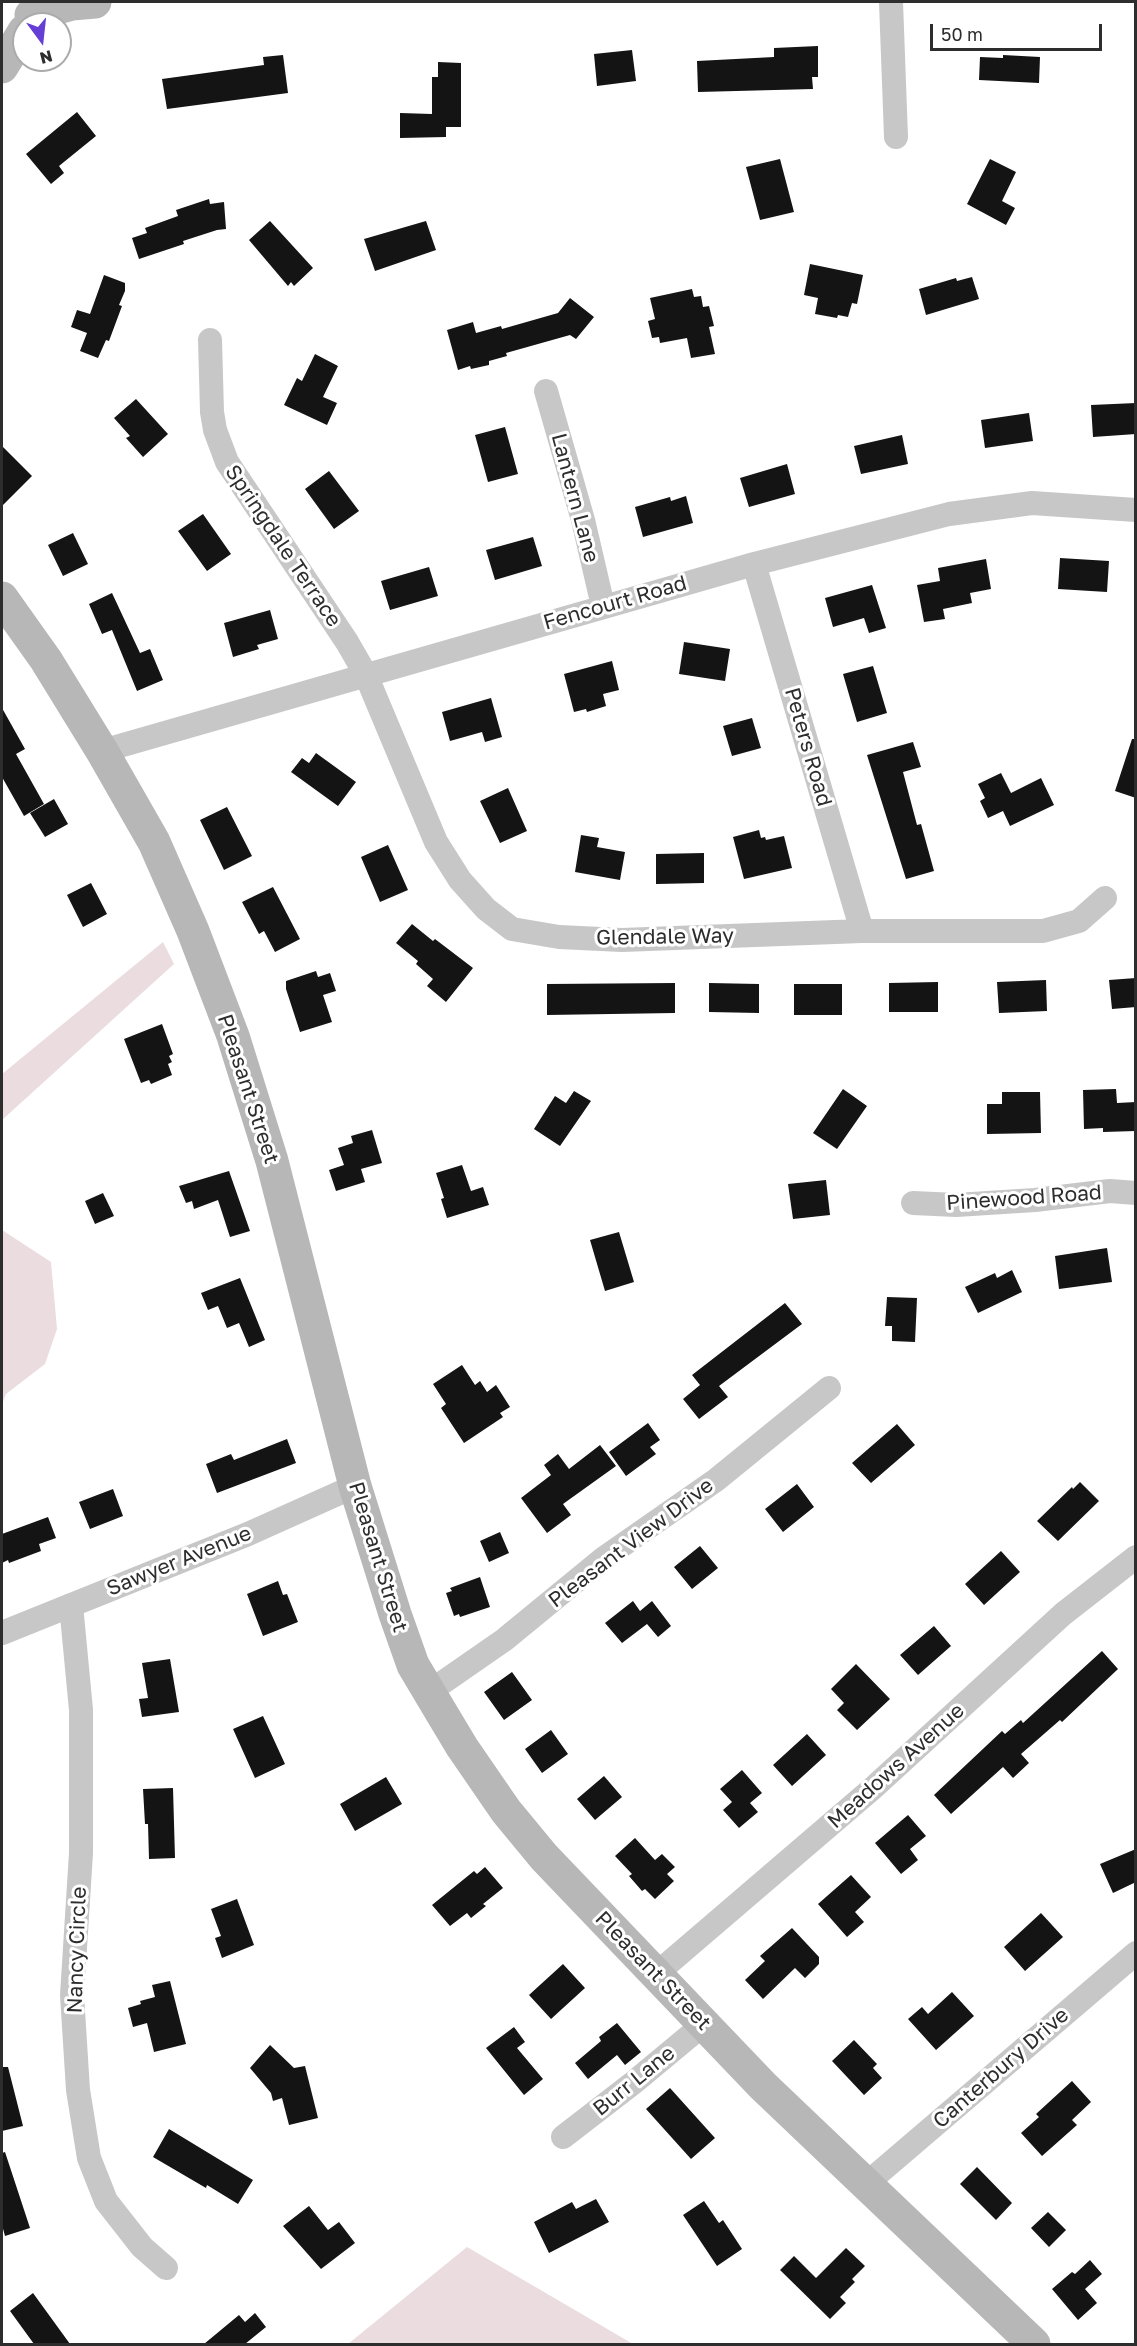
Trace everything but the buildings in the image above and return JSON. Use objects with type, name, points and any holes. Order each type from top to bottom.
[{"type":"main road","points":[[47,12],[72,4],[95,2]]},
{"type":"main road","points":[[2,67],[12,48]]},
{"type":"main road","name":"Pleasant Street","points":[[2,598],[46,660],[102,751],[154,842],[193,932],[233,1036],[272,1161],[355,1486],[413,1665],[462,1747],[506,1811],[544,1857],[763,2085],[1034,2344]]},
{"type":"street","points":[[891,2],[896,137]]},
{"type":"street","name":"Springdale Terrace","points":[[210,340],[210,396],[215,430],[221,449],[234,475],[347,642],[366,675]]},
{"type":"street","name":"Lantern Lane","points":[[546,391],[583,520],[603,606]]},
{"type":"street","name":"Fencourt Road","points":[[102,751],[603,606],[949,514],[1032,503],[1136,510]]},
{"type":"street","name":"Peters Road","points":[[754,564],[862,931]]},
{"type":"street","name":"Glendale Way","points":[[366,675],[436,842],[467,887],[486,909],[512,929],[559,937],[622,940],[862,931],[1043,931],[1079,921],[1105,898]]},
{"type":"street","name":"Pinewood Road","points":[[913,1203],[956,1205],[1035,1200],[1110,1191],[1136,1193]]},
{"type":"street","name":"Pleasant View Drive","points":[[429,1692],[504,1640],[604,1558],[716,1480],[829,1388]]},
{"type":"street","name":"Sawyer Avenue","points":[[2,1633],[248,1534],[355,1486]]},
{"type":"street","name":"Meadows Avenue","points":[[656,1974],[873,1788],[1063,1614],[1136,1557]]},
{"type":"street","name":"Nancy Circle","points":[[71,1605],[81,1710],[81,1853],[72,1995],[77,2081],[89,2158],[106,2201],[142,2247],[166,2268]]},
{"type":"street","name":"Canterbury Drive","points":[[866,2184],[1136,1953]]},
{"type":"street","name":"Burr Lane","points":[[563,2137],[704,2024]]},
{"type":"shaded area","points":[[163,942],[174,964],[2,1120],[2,1074]]},
{"type":"shaded area","points":[[2,1230],[51,1262],[57,1329],[45,1364],[6,1394],[2,1404]]},
{"type":"shaded area","points":[[467,2247],[633,2344],[348,2344]]}]
